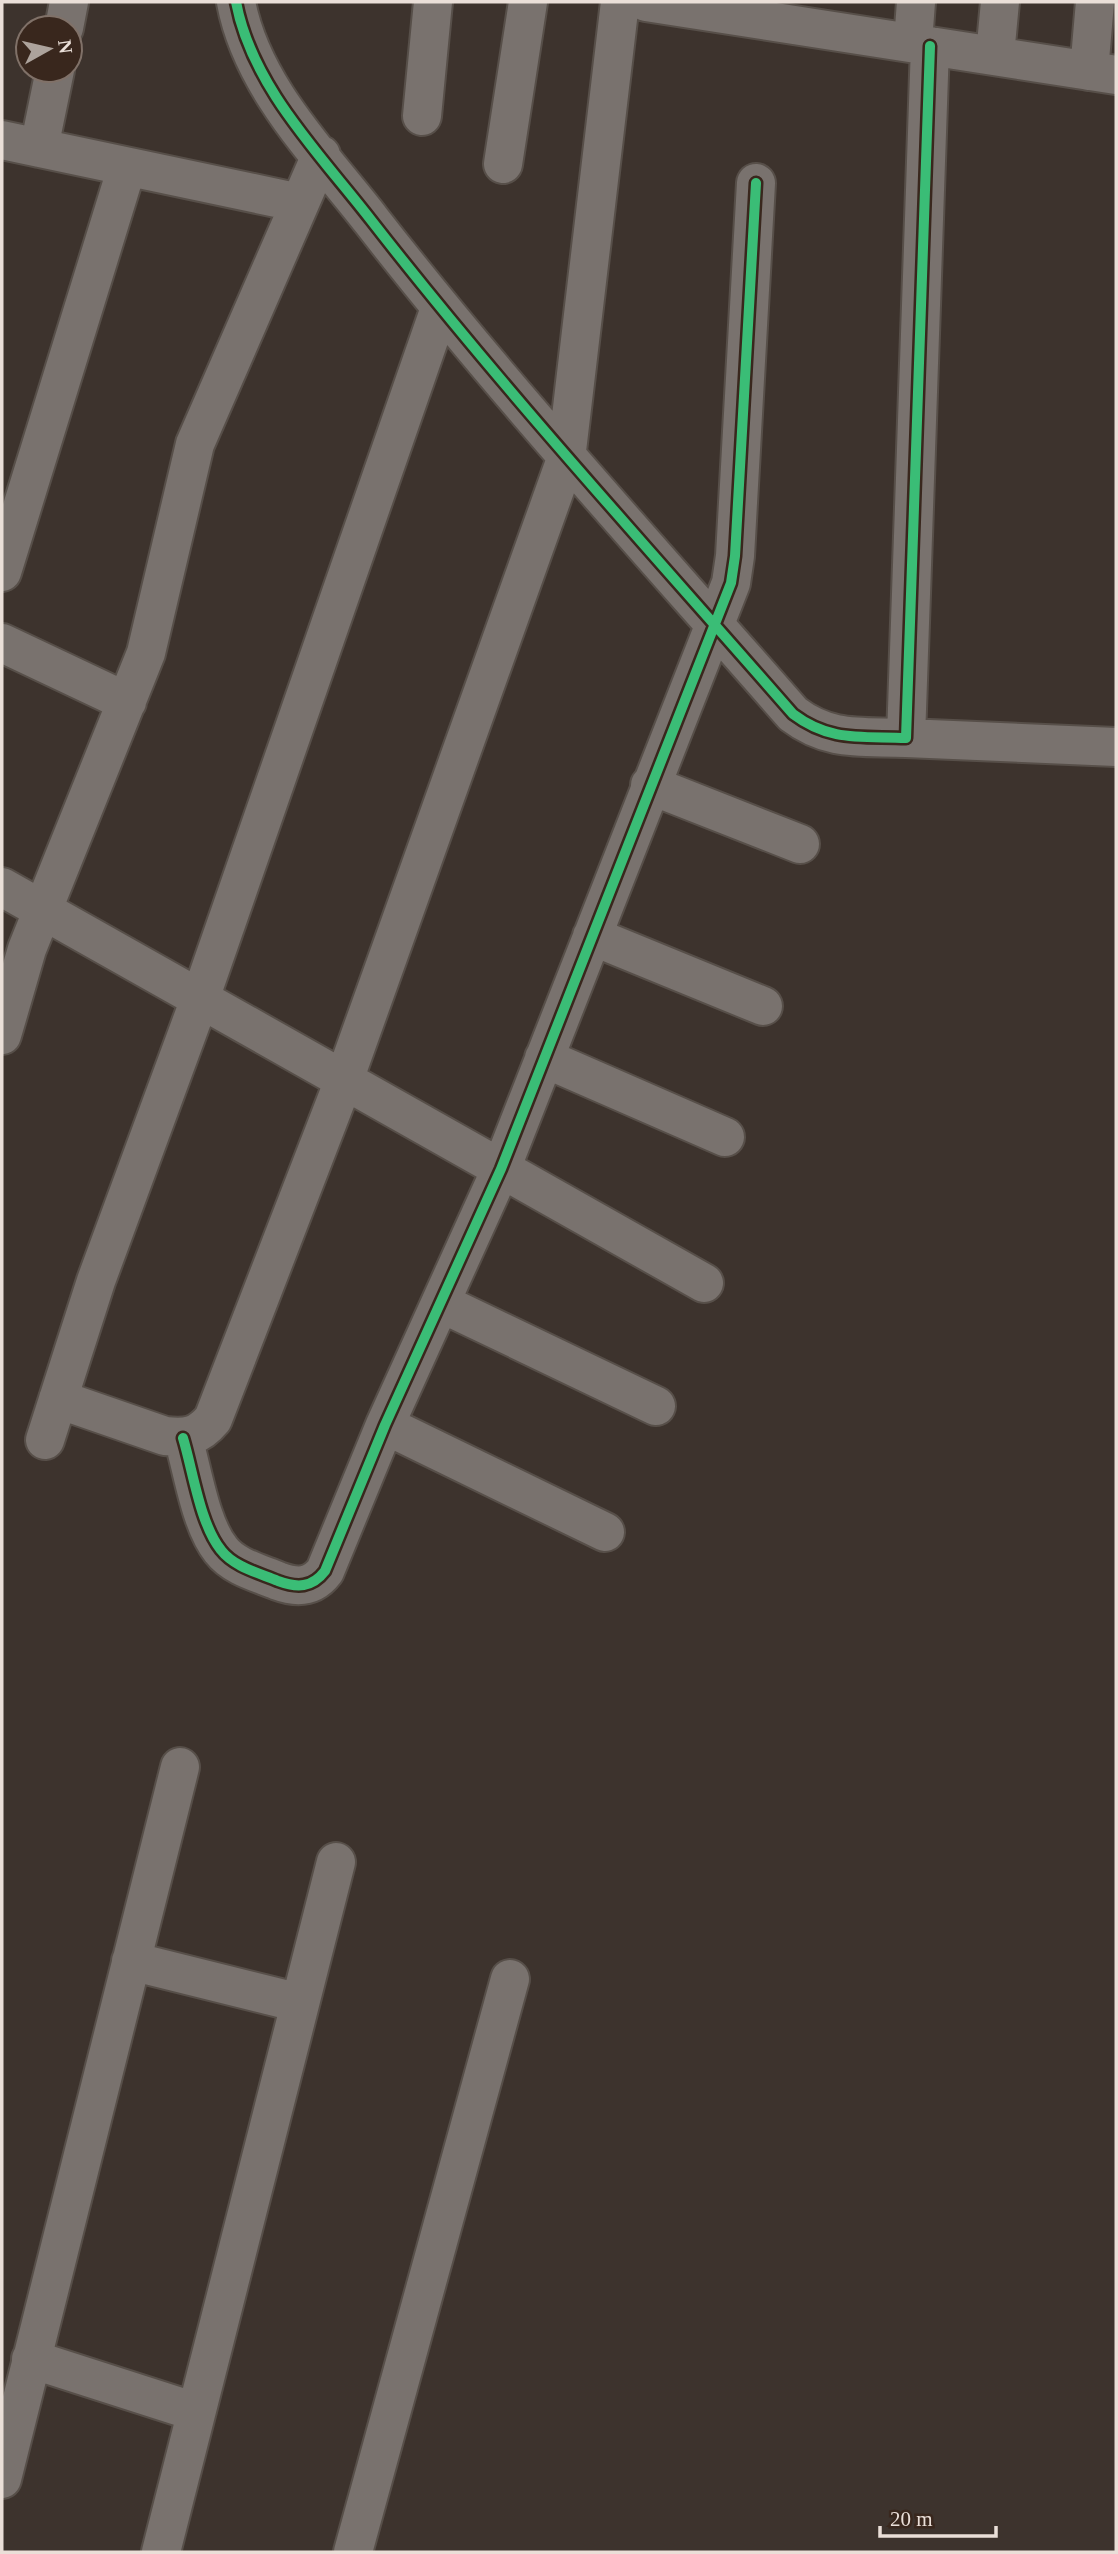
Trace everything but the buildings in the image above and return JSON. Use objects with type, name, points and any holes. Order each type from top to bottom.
[{"type":"street","points":[[236,2],[253,55],[275,96],[440,308],[566,459],[793,714],[813,729],[832,735],[1116,747]]},
{"type":"street","points":[[422,116],[433,2]]},
{"type":"street","points":[[503,164],[527,2]]},
{"type":"street","points":[[58,1399],[165,1436],[183,1438],[201,1433],[213,1419],[344,1080],[566,459],[620,2]]},
{"type":"street","points":[[646,2],[814,14],[921,44],[1102,73],[1095,2]]},
{"type":"street","points":[[906,738],[921,44],[916,2]]},
{"type":"street","points":[[995,55],[1000,2]]},
{"type":"street","points":[[39,148],[52,84]]},
{"type":"street","points":[[2,141],[300,203]]},
{"type":"street","points":[[2,1035],[27,949],[146,653],[195,444],[321,155]]},
{"type":"street","points":[[2,572],[128,167]]},
{"type":"street","points":[[183,1438],[211,1533],[222,1552],[241,1566],[290,1586],[304,1586],[317,1581],[325,1571],[385,1425],[501,1169],[731,583],[735,556],[756,183]]},
{"type":"street","points":[[45,1440],[96,1281],[201,996],[440,308]]},
{"type":"street","points":[[2,643],[127,702]]},
{"type":"street","points":[[650,785],[800,844]]},
{"type":"street","points":[[2,887],[43,912],[201,996],[704,1283]]},
{"type":"street","points":[[592,936],[763,1006]]},
{"type":"street","points":[[544,1058],[725,1137]]},
{"type":"street","points":[[440,1303],[656,1406]]},
{"type":"street","points":[[385,1425],[605,1532]]},
{"type":"street","points":[[2,2479],[180,1767]]},
{"type":"street","points":[[161,2552],[336,1862]]},
{"type":"street","points":[[131,1961],[300,2003]]},
{"type":"street","points":[[353,2552],[510,1979]]},
{"type":"street","points":[[31,2359],[196,2412]]},
{"type":"cycle path","points":[[236,2],[244,33],[257,63],[290,118],[421,284],[525,408],[793,714],[820,729],[860,737],[906,738],[930,46]]},
{"type":"cycle path","points":[[183,1438],[208,1526],[226,1556],[247,1569],[292,1585],[304,1585],[320,1577],[325,1571],[385,1425],[501,1169],[731,583],[735,556],[756,183]]}]
